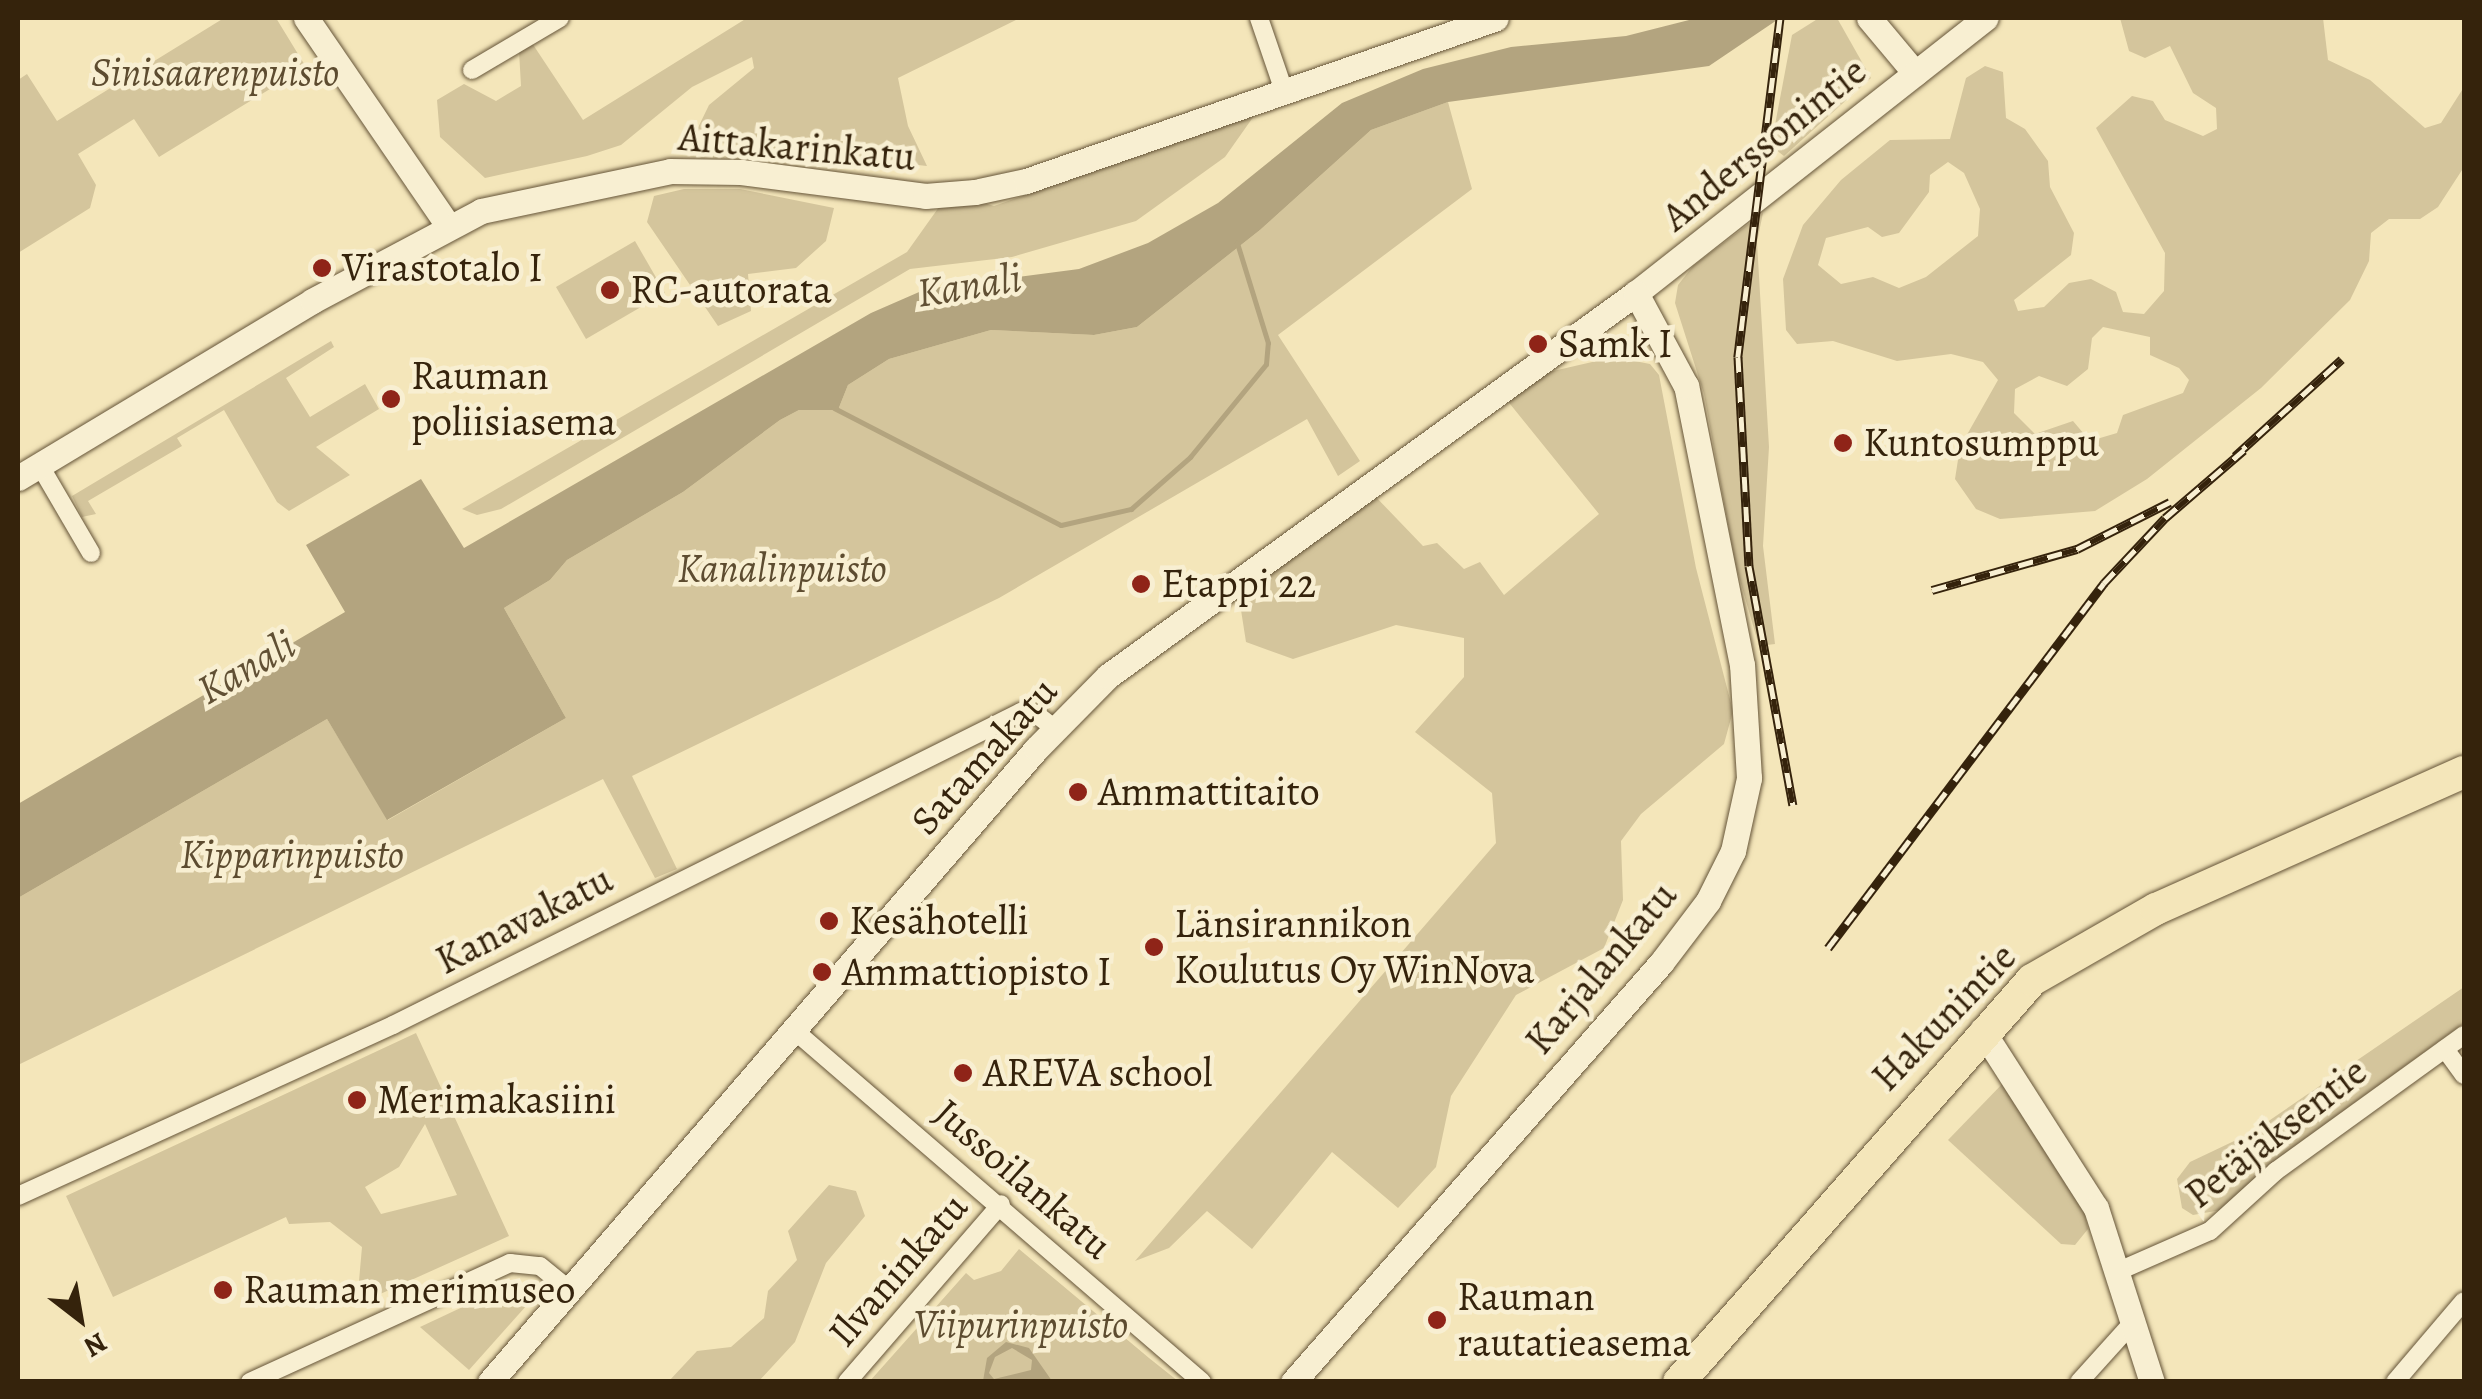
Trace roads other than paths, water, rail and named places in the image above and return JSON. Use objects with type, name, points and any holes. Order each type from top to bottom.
[{"type":"highway","name":"Hakunintie","points":[[1679,1382],[1982,1030],[2032,980],[2098,936],[2464,772]]},
{"type":"main road","points":[[306,18],[449,227]]},
{"type":"main road","name":"Aittakarinkatu","points":[[28,471],[449,227],[533,195],[670,171],[741,172],[910,195],[976,192],[1026,180],[1282,88],[1496,18]]},
{"type":"main road","points":[[1868,18],[1915,72]]},
{"type":"main road","name":"Anderssonintie","points":[[1636,292],[1986,18]]},
{"type":"main road","name":"Satamakatu","points":[[490,1382],[1054,729],[1108,676],[1636,292]]},
{"type":"main road","name":"Karjalankatu","points":[[1293,1382],[1661,963],[1690,927],[1734,851],[1749,778],[1742,665],[1686,386],[1636,292]]},
{"type":"main road","points":[[1982,1030],[2072,1164],[2121,1270],[2152,1382]]},
{"type":"street","points":[[472,70],[560,18]]},
{"type":"street","points":[[1259,18],[1282,88]]},
{"type":"street","points":[[28,471],[91,553]]},
{"type":"street","name":"Kanavakatu","points":[[18,1196],[393,1026],[1021,712],[1036,714],[1054,729]]},
{"type":"street","name":"Jussoilankatu","points":[[795,1031],[1202,1382]]},
{"type":"street","name":"Petäjäksentie","points":[[2121,1270],[2210,1232],[2276,1172],[2464,1035]]},
{"type":"street","points":[[2445,1049],[2464,1075]]},
{"type":"street","name":"Ilvaninkatu","points":[[848,1382],[1000,1204]]},
{"type":"street","points":[[250,1382],[510,1263],[540,1266],[571,1290]]},
{"type":"street","points":[[2395,1382],[2464,1301]]},
{"type":"street","points":[[2079,1382],[2135,1320]]},
{"type":"water","name":"Kanali","points":[[1697,18],[1780,18],[1709,66],[1448,102],[1371,130],[1260,230],[1137,327],[1094,335],[991,330],[889,359],[848,385],[838,410],[799,410],[780,420],[683,492],[567,560],[550,580],[504,608],[566,718],[387,820],[327,719],[18,898],[18,804],[345,612],[306,545],[421,479],[464,548],[871,313],[926,289],[1079,269],[1148,243],[1218,203],[1342,103],[1423,69],[1511,47],[1626,36]]},
{"type":"water","points":[[1006,1342],[1029,1348],[1052,1381],[983,1381],[987,1358]],"holes":[[[1012,1348],[1032,1360],[1031,1370],[994,1379],[989,1373],[995,1357]]]},
{"type":"waterway","points":[[834,408],[1061,525],[1131,509],[1190,457],[1266,364],[1268,343],[1237,243]]},
{"type":"railway","points":[[1780,18],[1738,357],[1749,566],[1793,805]]},
{"type":"railway","points":[[2235,456],[2342,359]]},
{"type":"railway","points":[[1828,948],[2104,583],[2165,518],[2244,450]]},
{"type":"railway","points":[[1932,590],[2077,549],[2170,502]]},
{"type":"place","name":"Virastotalo I","points":[[322,268]]},
{"type":"place","name":"RC-autorata","points":[[610,290]]},
{"type":"place","name":"Samk I","points":[[1538,344]]},
{"type":"place","name":"Rauman poliisiasema","points":[[391,399]]},
{"type":"place","name":"Kuntosumppu","points":[[1843,443]]},
{"type":"place","name":"Etappi 22","points":[[1141,584]]},
{"type":"place","name":"Ammattitaito","points":[[1078,792]]},
{"type":"place","name":"Kesähotelli","points":[[829,921]]},
{"type":"place","name":"Länsirannikon Koulutus Oy WinNova","points":[[1154,947]]},
{"type":"place","name":"Ammattiopisto I","points":[[822,972]]},
{"type":"place","name":"AREVA school","points":[[963,1073]]},
{"type":"place","name":"Merimakasiini","points":[[357,1100]]},
{"type":"place","name":"Rauman merimuseo","points":[[223,1290]]},
{"type":"place","name":"Rauman rautatieasema","points":[[1437,1320]]},
{"type":"park label","name":"Sinisaarenpuisto","points":[[215,73]]},
{"type":"park label","name":"Kanalinpuisto","points":[[782,569]]},
{"type":"park label","name":"Kipparinpuisto","points":[[292,855]]},
{"type":"park label","name":"Viipurinpuisto","points":[[1021,1325]]}]
